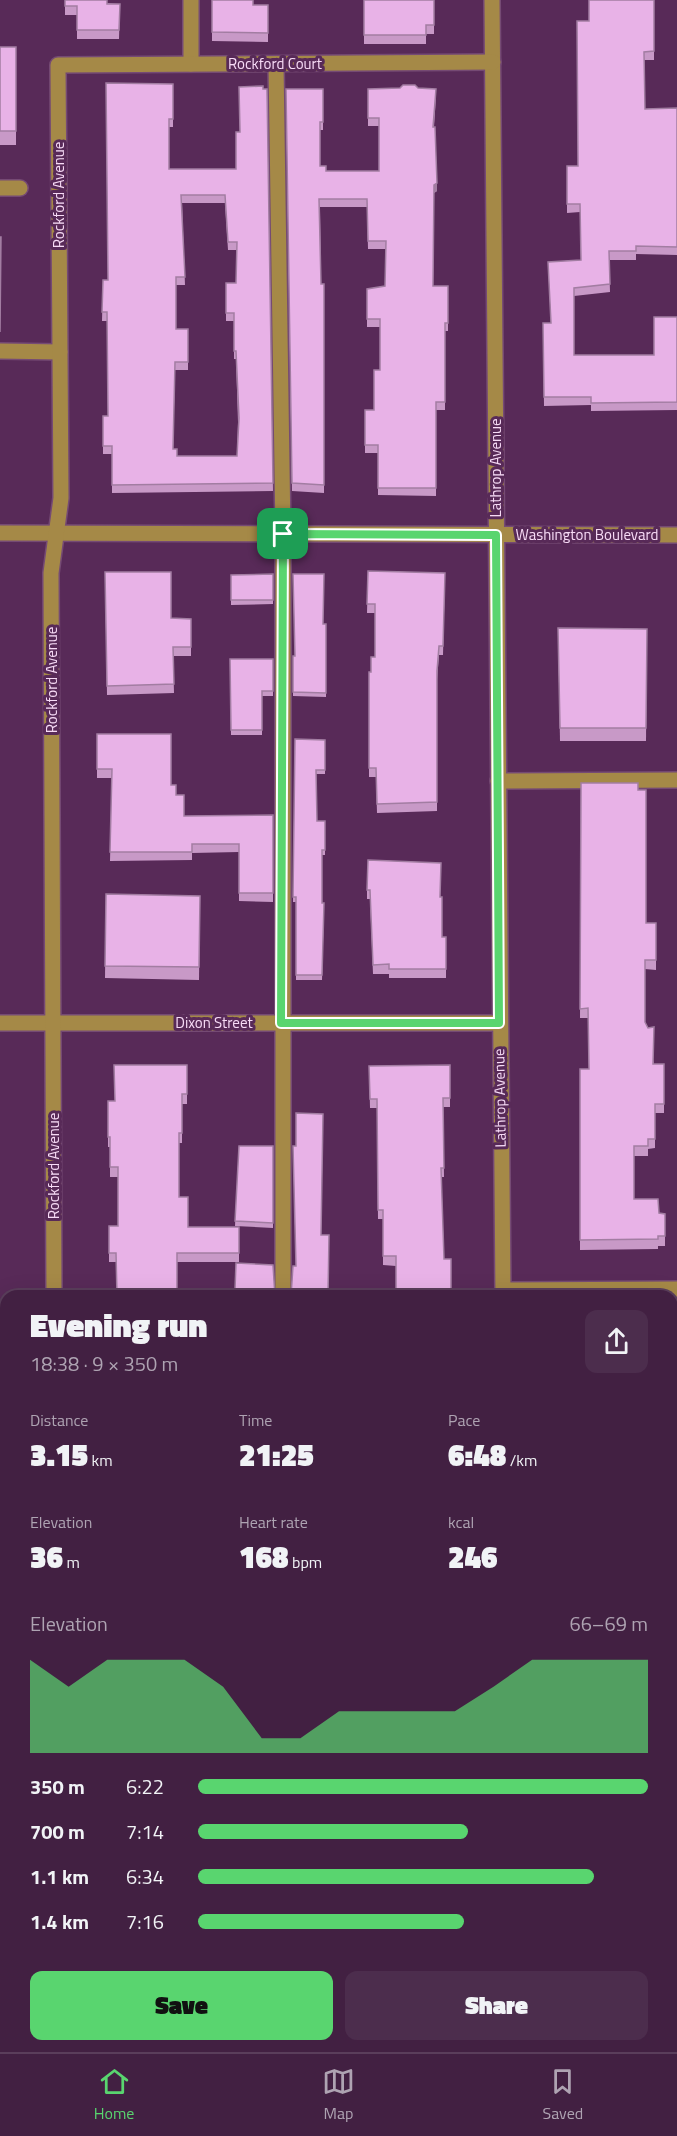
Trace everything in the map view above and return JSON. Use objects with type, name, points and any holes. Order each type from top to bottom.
[{"type":"street","points":[[191,0],[191,64]]},
{"type":"street","name":"Lathrop Avenue","points":[[492,0],[503,1290]]},
{"type":"street","name":"Rockford Court","points":[[58,65],[493,62]]},
{"type":"street","points":[[276,64],[283,534],[281,1023],[283,1290]]},
{"type":"street","name":"Rockford Avenue","points":[[54,1290],[51,573],[61,498],[58,65]]},
{"type":"street","points":[[0,188],[20,188]]},
{"type":"street","points":[[0,351],[60,352]]},
{"type":"street","name":"Washington Boulevard","points":[[0,533],[677,535]]},
{"type":"street","points":[[498,782],[677,780]]},
{"type":"street","name":"Dixon Street","points":[[0,1023],[499,1023]]},
{"type":"street","points":[[634,1290],[677,1289]]},
{"type":"building","points":[[65,0],[107,0],[107,4],[120,4],[119,30],[77,30],[77,6],[65,6]]},
{"type":"building","points":[[212,0],[253,0],[253,5],[268,5],[268,33],[212,32]]},
{"type":"building","points":[[364,0],[434,0],[434,25],[426,25],[426,35],[364,35]]},
{"type":"building","points":[[589,0],[654,0],[654,51],[644,52],[645,109],[677,108],[677,247],[636,246],[636,251],[609,251],[610,284],[574,288],[574,355],[654,355],[654,317],[677,317],[677,402],[591,403],[591,397],[544,397],[543,323],[551,323],[548,262],[581,260],[580,204],[567,204],[567,166],[578,166],[577,21],[589,21]]},
{"type":"building","points":[[0,47],[16,47],[16,131],[0,131]]},
{"type":"building","points":[[106,83],[173,84],[173,119],[169,119],[169,169],[236,169],[236,132],[240,132],[239,87],[263,86],[263,89],[267,89],[273,483],[112,485],[112,446],[103,446],[103,416],[108,416],[107,312],[102,312],[103,280],[108,280]],"holes":[[[181,195],[225,195],[228,242],[237,242],[236,283],[226,283],[226,313],[234,313],[234,351],[236,351],[239,418],[237,456],[177,456],[177,449],[173,449],[175,362],[188,362],[188,329],[176,329],[176,277],[185,277]]]},
{"type":"building","points":[[403,85],[436,89],[433,127],[435,127],[437,183],[434,185],[433,286],[448,286],[448,323],[445,323],[445,402],[436,402],[436,488],[378,488],[378,445],[365,445],[365,410],[374,410],[374,370],[380,370],[380,319],[367,319],[367,289],[385,286],[386,241],[368,241],[367,199],[319,199],[321,284],[324,284],[324,485],[292,483],[286,89],[323,89],[320,166],[326,166],[326,171],[379,171],[379,118],[368,118],[368,89],[400,88]]},
{"type":"building","points":[[0,237],[1,237],[0,332]]},
{"type":"building","points":[[368,571],[445,573],[443,646],[439,646],[437,671],[437,802],[377,804],[376,768],[369,768],[369,672],[371,672],[371,657],[375,657],[375,604],[367,604]]},
{"type":"building","points":[[105,572],[171,572],[171,618],[191,619],[191,647],[173,647],[174,684],[107,686]]},
{"type":"building","points":[[273,574],[273,600],[231,600],[231,575]]},
{"type":"building","points":[[293,574],[324,574],[323,624],[326,624],[326,693],[293,692],[293,656],[295,656]]},
{"type":"building","points":[[558,628],[647,629],[646,728],[560,728]]},
{"type":"building","points":[[230,659],[273,659],[273,691],[262,691],[262,730],[231,730]]},
{"type":"building","points":[[97,734],[171,734],[171,785],[176,785],[176,795],[184,795],[184,816],[273,815],[273,893],[239,893],[239,844],[192,844],[192,852],[110,852],[112,769],[97,769]]},
{"type":"building","points":[[295,739],[325,740],[325,770],[316,770],[317,821],[325,821],[325,850],[322,850],[322,903],[324,903],[322,975],[296,975],[296,897],[293,897]]},
{"type":"building","points":[[581,783],[638,783],[638,790],[646,790],[646,923],[656,923],[656,960],[645,960],[645,1022],[648,1028],[654,1027],[653,1064],[664,1064],[664,1104],[655,1104],[655,1139],[648,1139],[648,1146],[634,1146],[634,1199],[658,1199],[659,1213],[665,1214],[665,1236],[658,1236],[658,1239],[580,1240],[580,1069],[589,1069],[588,1008],[580,1009]]},
{"type":"building","points":[[368,860],[441,863],[440,897],[442,897],[442,937],[446,937],[446,969],[389,969],[389,964],[373,965],[370,890],[367,890]]},
{"type":"building","points":[[106,894],[200,896],[199,967],[105,966]]},
{"type":"building","points":[[114,1065],[187,1065],[187,1094],[182,1094],[182,1133],[179,1133],[179,1197],[188,1197],[188,1227],[239,1227],[239,1253],[177,1253],[177,1290],[117,1290],[116,1253],[109,1253],[109,1226],[118,1226],[118,1167],[110,1167],[110,1137],[108,1137],[108,1101],[115,1101]]},
{"type":"building","points":[[450,1065],[450,1098],[443,1098],[444,1168],[441,1168],[444,1259],[451,1259],[451,1290],[396,1290],[396,1256],[383,1256],[383,1210],[378,1210],[377,1099],[370,1099],[369,1066]]},
{"type":"building","points":[[296,1113],[323,1114],[321,1235],[329,1235],[328,1290],[291,1290],[293,1266],[296,1266],[293,1146],[296,1146]]},
{"type":"building","points":[[239,1146],[273,1146],[273,1223],[235,1221]]},
{"type":"building","points":[[236,1263],[273,1265],[275,1290],[235,1289]]},
{"type":"route","points":[[283,534],[496,535],[499,1023],[281,1023],[283,534]]}]
